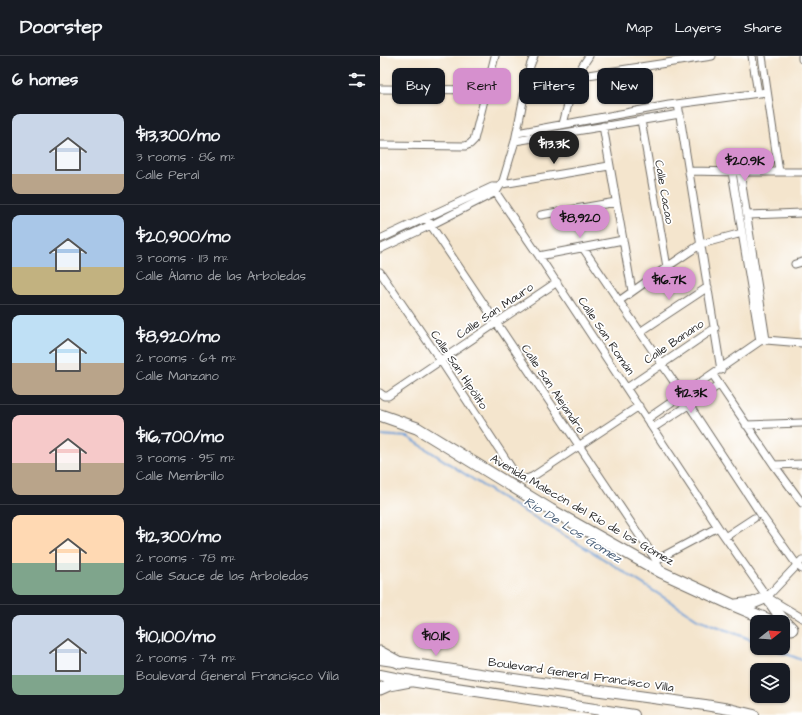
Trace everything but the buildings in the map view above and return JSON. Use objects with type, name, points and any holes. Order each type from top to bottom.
[{"type":"main road","name":"Avenida Malecón del Río de los Gómez","points":[[380,415],[417,428],[551,510],[661,572],[732,606],[756,615]]},
{"type":"main road","points":[[732,606],[746,605],[768,597],[780,616],[792,630]]},
{"type":"main road","points":[[380,652],[400,663]]},
{"type":"main road","name":"Boulevard General Francisco Villa","points":[[380,659],[705,705],[754,715]]},
{"type":"main road","points":[[380,675],[410,681],[634,715]]},
{"type":"main road","points":[[380,689],[389,685],[410,681]]},
{"type":"street","points":[[492,68],[495,56]]},
{"type":"street","points":[[380,249],[431,225],[497,187],[515,141],[530,66],[534,56]]},
{"type":"street","points":[[580,68],[589,56]]},
{"type":"street","points":[[589,74],[674,59],[712,56]]},
{"type":"street","points":[[752,56],[758,93]]},
{"type":"street","points":[[762,56],[779,172]]},
{"type":"street","points":[[380,88],[453,89]]},
{"type":"street","points":[[517,133],[678,104],[767,92]]},
{"type":"street","points":[[380,146],[465,146],[470,144],[474,140],[483,104]]},
{"type":"street","points":[[563,124],[568,104]]},
{"type":"street","points":[[678,104],[721,370]]},
{"type":"street","points":[[515,141],[680,114]]},
{"type":"street","name":"Calle Cacao","points":[[640,120],[666,267]]},
{"type":"street","points":[[603,126],[632,291]]},
{"type":"street","points":[[380,240],[497,187],[609,166]]},
{"type":"street","points":[[689,171],[802,172]]},
{"type":"street","points":[[732,172],[763,341]]},
{"type":"street","points":[[740,172],[763,341]]},
{"type":"street","name":"Calle San Román","points":[[497,187],[539,256],[718,527],[768,597]]},
{"type":"street","points":[[541,215],[616,202]]},
{"type":"street","points":[[747,215],[802,213]]},
{"type":"street","name":"Calle San Alejandro","points":[[426,218],[656,560],[661,572]]},
{"type":"street","points":[[619,301],[701,244],[742,233]]},
{"type":"street","points":[[539,256],[623,240]]},
{"type":"street","points":[[583,248],[683,395]]},
{"type":"street","name":"Calle San Hipólito","points":[[380,272],[516,475],[521,479],[532,477],[579,447]]},
{"type":"street","name":"Calle San Mauro","points":[[382,394],[388,396],[557,282]]},
{"type":"street","points":[[640,332],[708,287]]},
{"type":"street","name":"Calle Banano","points":[[627,388],[715,328]]},
{"type":"street","points":[[647,419],[763,341],[802,343]]},
{"type":"street","points":[[713,375],[774,466],[802,503]]},
{"type":"street","points":[[653,428],[719,385]]},
{"type":"street","points":[[689,405],[762,516],[800,565],[768,597],[802,618]]},
{"type":"street","points":[[579,447],[639,406]]},
{"type":"street","points":[[746,425],[802,423]]},
{"type":"street","points":[[774,466],[802,464]]},
{"type":"street","points":[[725,537],[754,518]]},
{"type":"street","points":[[656,560],[718,527]]},
{"type":"waterway","name":"Rio De Los Gomez","points":[[380,435],[408,437],[497,495],[602,558],[696,618],[750,639]]},
{"type":"waterway","name":"Rio De Los Gomez","points":[[789,655],[802,660]]}]
